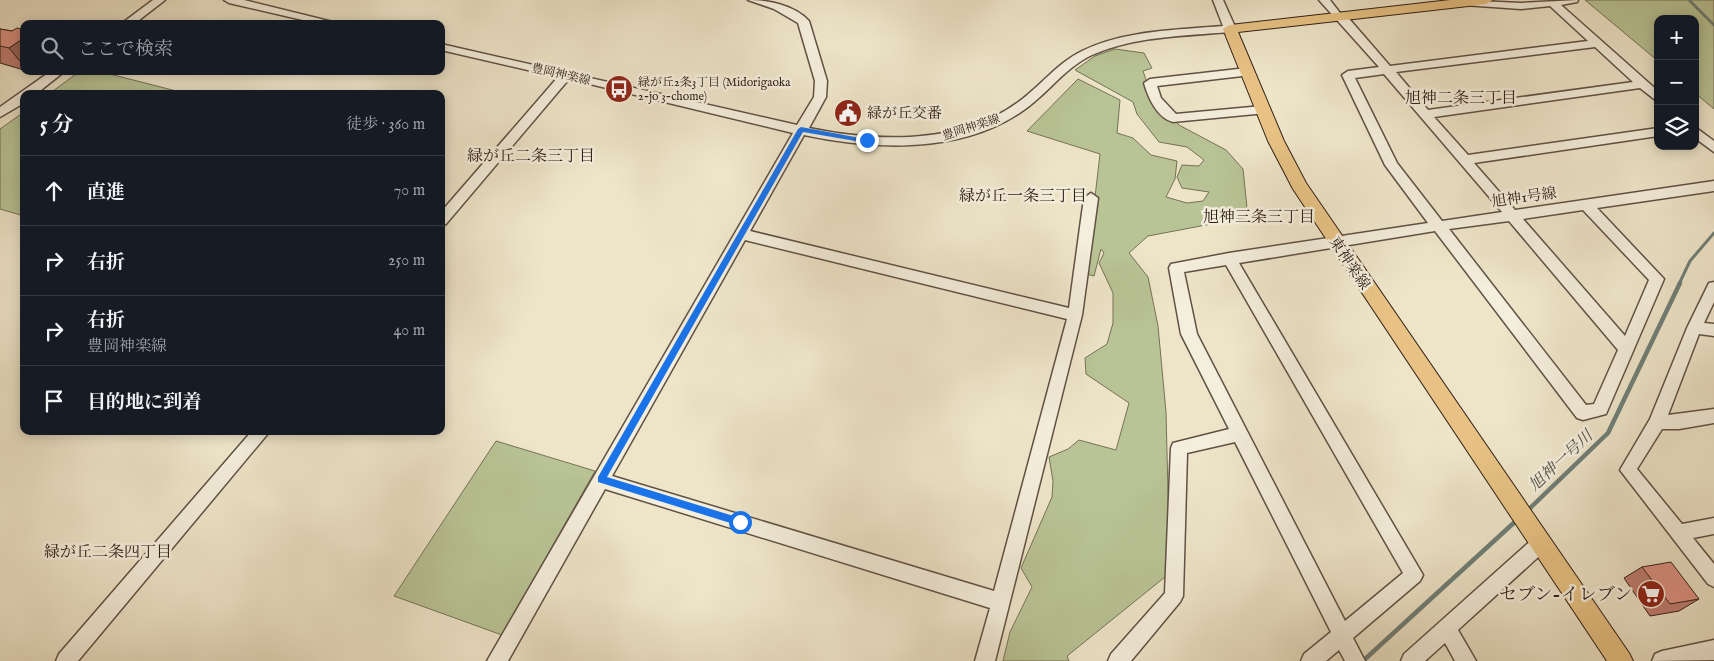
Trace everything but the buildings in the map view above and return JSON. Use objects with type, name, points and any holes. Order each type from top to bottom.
[{"type":"main road","name":"豊岡神楽線","points":[[1230,29],[1463,1],[1486,0]]},
{"type":"main road","name":"東神楽線","points":[[1230,29],[1262,110],[1299,185],[1516,507]]},
{"type":"main road","points":[[1516,507],[1621,661]]},
{"type":"street","points":[[132,20],[160,0]]},
{"type":"street","points":[[229,0],[318,20]]},
{"type":"street","points":[[497,661],[820,97],[821,81],[804,20],[778,7],[753,0]]},
{"type":"street","name":"東神楽線","points":[[1218,0],[1230,29]]},
{"type":"street","points":[[1324,0],[1387,70],[1627,349]]},
{"type":"street","points":[[1463,1],[1521,6],[1574,0]]},
{"type":"street","points":[[1552,2],[1654,94]]},
{"type":"street","name":"豊岡神楽線","points":[[445,49],[801,129],[858,139],[901,143],[954,134],[998,120],[1023,105],[1064,67],[1088,53],[1119,42],[1230,29]]},
{"type":"street","points":[[1586,205],[1657,279],[1600,409],[1583,413],[1391,165],[1348,75],[1597,43]]},
{"type":"street","points":[[1247,72],[1150,83],[1155,99],[1173,118],[1262,110]]},
{"type":"street","points":[[33,90],[54,75]]},
{"type":"street","points":[[445,216],[566,75]]},
{"type":"street","points":[[1425,114],[1642,84]]},
{"type":"street","points":[[0,113],[20,99]]},
{"type":"street","points":[[1464,160],[1654,133]]},
{"type":"street","points":[[1699,135],[1714,148]]},
{"type":"street","name":"旭神1号線","points":[[1238,434],[1190,334],[1176,268],[1335,241],[1510,215],[1711,190]]},
{"type":"street","points":[[985,661],[1075,315],[1091,198]]},
{"type":"street","points":[[742,234],[1075,315]]},
{"type":"street","points":[[1229,258],[1414,575],[1348,649],[1311,661]]},
{"type":"street","points":[[1714,287],[1694,328],[1656,422],[1628,470],[1714,578]]},
{"type":"street","points":[[1694,328],[1714,330]]},
{"type":"street","points":[[1656,422],[1679,422],[1714,416]]},
{"type":"street","points":[[1118,661],[1174,596],[1179,448],[1238,434],[1348,649]]},
{"type":"street","points":[[66,661],[259,435]]},
{"type":"street","points":[[601,480],[1000,602]]},
{"type":"street","points":[[1678,533],[1714,526]]},
{"type":"street","points":[[1411,661],[1447,629],[1536,536]]},
{"type":"street","points":[[1447,629],[1466,661]]},
{"type":"street","points":[[1662,661],[1714,650]]},
{"type":"green space","points":[[1585,0],[1714,0],[1714,109],[1699,96],[1699,15],[1654,15],[1654,58]]},
{"type":"green space","points":[[1115,49],[1144,53],[1152,68],[1143,71],[1153,99],[1179,125],[1226,150],[1243,169],[1248,217],[1148,236],[1129,253],[1148,277],[1158,326],[1166,412],[1170,573],[1067,656],[1069,661],[1003,661],[1010,632],[1032,587],[1021,568],[1052,497],[1053,481],[1049,457],[1068,449],[1079,440],[1116,450],[1129,403],[1086,374],[1085,358],[1107,344],[1113,323],[1113,293],[1099,263],[1104,253],[1101,249],[1094,276],[1086,274],[1100,154],[1027,131],[1078,79],[1120,100],[1117,133],[1133,138],[1151,155],[1177,161],[1175,179],[1166,197],[1187,203],[1203,201],[1209,192],[1182,188],[1177,177],[1182,165],[1199,166],[1204,160],[1187,147],[1159,142],[1137,114],[1133,102],[1075,70],[1095,56]]},
{"type":"green space","points":[[75,75],[114,75],[172,90],[54,90]]},
{"type":"green space","points":[[20,115],[20,215],[0,209],[0,129]]},
{"type":"green space","points":[[496,441],[595,471],[502,635],[394,596]]},
{"type":"waterway","name":"旭神一号川","points":[[1689,0],[1714,25]]},
{"type":"waterway","name":"旭神一号川","points":[[1679,284],[1690,261],[1714,233]]},
{"type":"waterway","name":"旭神一号川","points":[[1527,511],[1608,433],[1680,283]]},
{"type":"waterway","name":"旭神一号川","points":[[1363,661],[1518,519]]},
{"type":"place","name":"緑が丘2条3丁目 (Midorigaoka 2-jo 3-chome)","points":[[619,89]]},
{"type":"place","name":"緑が丘交番","points":[[848,113]]},
{"type":"place","name":"セブン-イレブン","points":[[1651,594]]},
{"type":"district","name":"旭神二条三丁目","points":[[1461,97]]},
{"type":"district","name":"緑が丘二条三丁目","points":[[531,155]]},
{"type":"district","name":"緑が丘一条三丁目","points":[[1023,195]]},
{"type":"district","name":"旭神三条三丁目","points":[[1259,216]]},
{"type":"district","name":"緑が丘二条四丁目","points":[[108,551]]},
{"type":"route","points":[[740,522],[601,480],[801,129],[819,134],[867,140]]}]
